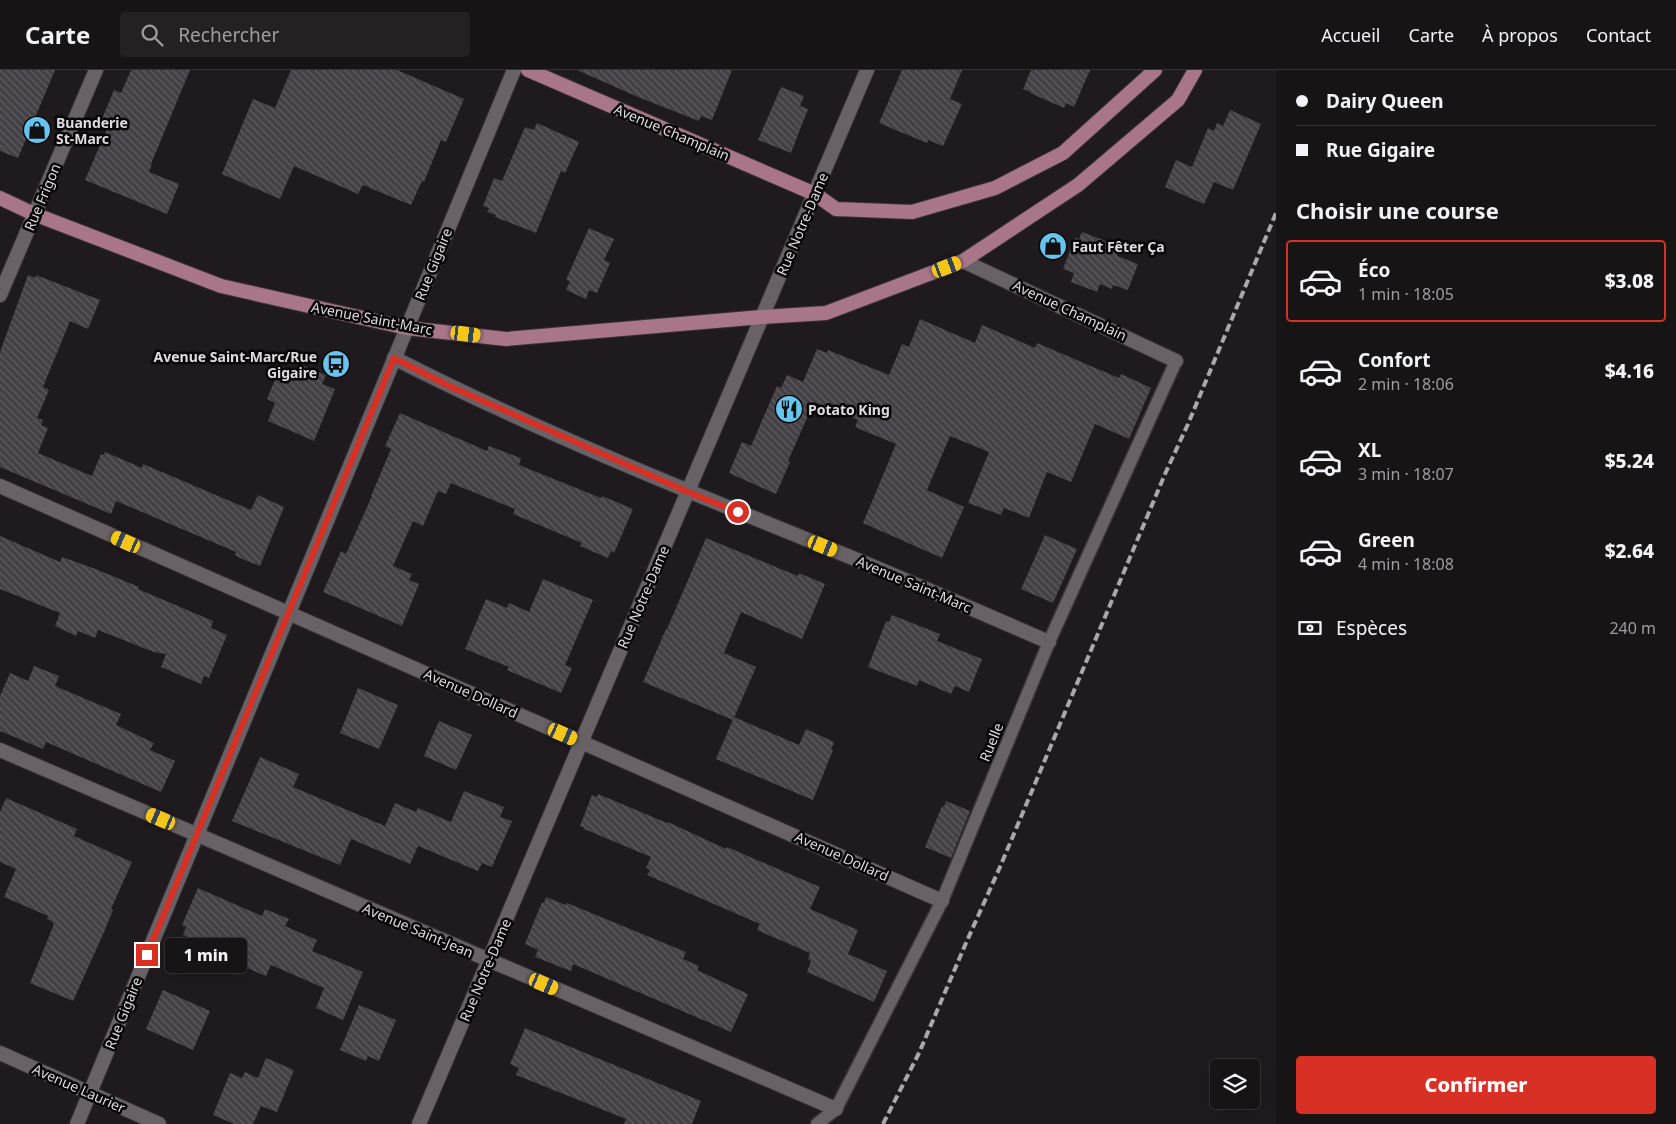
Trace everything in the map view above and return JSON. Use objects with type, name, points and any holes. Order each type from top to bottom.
[{"type":"main road","name":"Avenue Champlain","points":[[528,70],[815,194],[836,209],[912,212],[994,188],[1063,153],[1155,70]]},
{"type":"main road","name":"Avenue Saint-Marc","points":[[0,198],[34,214],[220,286],[407,328],[506,339],[762,317],[826,314],[963,261],[1078,185],[1178,100],[1195,70]]},
{"type":"street","name":"Rue Frigon","points":[[0,296],[96,70]]},
{"type":"street","name":"Rue Gigaire","points":[[77,1124],[514,70]]},
{"type":"street","name":"Rue Notre-Dame","points":[[419,1124],[867,70]]},
{"type":"street","name":"Avenue Champlain","points":[[963,261],[1176,361]]},
{"type":"street","name":"Avenue Saint-Marc","points":[[394,358],[447,385],[688,492],[856,560],[1049,642]]},
{"type":"street","name":"Avenue Dollard","points":[[0,486],[942,901]]},
{"type":"street","name":"Avenue Saint-Jean","points":[[0,750],[836,1109]]},
{"type":"street","name":"Avenue Laurier","points":[[0,1052],[159,1124]]},
{"type":"lane","name":"Ruelle","points":[[817,1124],[836,1109],[942,901],[1049,642],[1176,361]]},
{"type":"building","points":[[0,70],[55,70],[18,158],[0,151]]},
{"type":"building","points":[[131,70],[190,70],[149,172],[179,184],[167,214],[85,180],[107,129],[99,126],[114,90],[121,93]]},
{"type":"building","points":[[291,70],[397,70],[464,99],[446,142],[441,140],[424,182],[422,181],[411,205],[363,185],[358,194],[294,166],[280,199],[222,174],[253,99],[275,108]]},
{"type":"building","points":[[577,70],[732,70],[712,120],[701,116],[699,121]]},
{"type":"building","points":[[902,70],[962,70],[950,99],[962,104],[943,146],[928,140],[927,143],[879,123]]},
{"type":"building","points":[[1031,70],[1090,70],[1074,107],[1066,103],[1064,108],[1023,89]]},
{"type":"building","points":[[781,87],[804,96],[800,106],[808,109],[791,153],[758,140]]},
{"type":"building","points":[[1230,110],[1261,124],[1233,190],[1214,182],[1204,204],[1165,187],[1176,160],[1192,167],[1208,128],[1214,131],[1217,123],[1223,126]]},
{"type":"building","points":[[537,123],[579,142],[565,173],[561,171],[536,233],[495,217],[496,215],[487,212],[489,208],[483,206],[494,178],[502,181],[525,127],[534,130]]},
{"type":"building","points":[[589,228],[614,239],[604,260],[610,263],[597,293],[589,290],[586,299],[566,290],[570,281],[566,280]]},
{"type":"building","points":[[1082,232],[1121,247],[1117,256],[1138,264],[1128,290],[1113,285],[1112,289],[1100,284],[1097,292],[1071,282],[1074,273],[1063,269],[1075,238],[1079,239]]},
{"type":"building","points":[[28,275],[35,278],[36,275],[100,300],[88,329],[70,321],[43,387],[49,390],[37,418],[43,420],[41,425],[48,428],[38,453],[92,476],[101,454],[104,455],[105,452],[142,468],[143,464],[251,510],[258,495],[284,507],[260,566],[240,558],[235,555],[236,552],[116,501],[111,514],[0,467],[0,352]]},
{"type":"building","points":[[920,319],[975,343],[982,325],[1035,348],[1037,343],[1119,378],[1121,374],[1151,388],[1129,439],[1095,424],[1071,482],[1047,472],[1029,518],[1004,508],[1001,515],[968,503],[989,452],[950,436],[927,490],[964,507],[942,558],[863,523],[896,444],[855,427],[858,420],[814,402],[788,461],[790,462],[776,494],[729,473],[742,442],[751,446],[777,386],[781,388],[787,375],[803,382],[817,349],[827,353],[828,350],[889,375],[902,344],[909,347]]},
{"type":"building","points":[[301,365],[326,375],[322,384],[335,389],[314,441],[268,421],[275,403],[267,399],[278,373],[280,374],[283,367],[297,374]]},
{"type":"building","points":[[400,413],[487,451],[489,446],[521,458],[519,465],[633,509],[614,553],[611,551],[608,558],[580,546],[582,543],[513,514],[515,509],[451,483],[446,494],[438,491],[423,526],[413,521],[393,566],[412,574],[409,580],[419,584],[402,626],[323,592],[341,551],[346,554],[372,496],[391,449],[385,446]]},
{"type":"building","points":[[1045,535],[1077,549],[1053,603],[1021,589]]},
{"type":"building","points":[[0,536],[60,562],[62,557],[93,568],[213,621],[211,628],[227,635],[209,678],[204,676],[201,684],[161,667],[166,654],[154,652],[98,630],[95,638],[78,631],[76,636],[55,626],[60,613],[0,589]]},
{"type":"building","points":[[706,538],[798,576],[799,573],[825,584],[802,639],[741,612],[724,653],[756,667],[733,720],[643,682]]},
{"type":"building","points":[[543,579],[593,600],[565,665],[572,668],[561,693],[507,670],[509,667],[465,649],[486,599],[507,608],[509,603],[529,612]]},
{"type":"building","points":[[892,615],[940,634],[937,641],[982,659],[969,692],[955,686],[951,694],[919,680],[917,686],[868,667],[886,621],[889,622]]},
{"type":"building","points":[[34,666],[59,676],[55,686],[121,714],[116,725],[154,743],[150,750],[175,761],[161,792],[46,742],[43,749],[0,731],[0,696],[10,673],[28,681]]},
{"type":"building","points":[[358,688],[398,705],[379,749],[340,733]]},
{"type":"building","points":[[734,717],[799,745],[806,729],[834,742],[831,750],[833,750],[813,800],[716,759]]},
{"type":"building","points":[[439,721],[472,735],[456,770],[424,756]]},
{"type":"building","points":[[260,757],[299,774],[293,787],[385,826],[395,803],[416,812],[418,808],[451,822],[464,791],[504,807],[500,817],[512,821],[492,867],[482,863],[478,871],[418,846],[410,864],[351,839],[340,865],[232,821]]},
{"type":"building","points":[[598,794],[820,887],[810,909],[858,930],[848,954],[887,971],[874,1002],[807,972],[811,961],[808,959],[810,953],[757,930],[760,924],[647,875],[650,870],[646,868],[651,857],[580,826],[592,795],[597,797]]},
{"type":"building","points":[[6,798],[77,829],[74,836],[132,862],[111,909],[113,910],[104,932],[73,1001],[30,983],[54,924],[47,919],[48,916],[4,897],[16,869],[0,862],[0,812]]},
{"type":"building","points":[[946,801],[970,811],[951,858],[925,847],[942,806],[944,807]]},
{"type":"building","points":[[198,888],[262,916],[265,909],[289,919],[285,926],[317,940],[312,951],[363,972],[343,1020],[316,1008],[324,988],[271,965],[266,976],[205,950],[207,946],[183,935],[186,927],[182,925]]},
{"type":"building","points":[[546,897],[566,905],[567,903],[686,952],[683,959],[699,966],[697,970],[748,994],[731,1032],[573,964],[571,971],[535,957],[538,950],[525,944],[542,902],[544,903]]},
{"type":"building","points":[[163,990],[210,1011],[193,1050],[146,1029]]},
{"type":"building","points":[[359,1005],[396,1020],[379,1061],[368,1056],[366,1061],[340,1050]]},
{"type":"building","points":[[525,1028],[701,1101],[692,1124],[624,1124],[626,1119],[516,1075],[519,1068],[510,1064]]},
{"type":"building","points":[[266,1058],[294,1070],[277,1112],[261,1106],[253,1124],[234,1124],[213,1115],[230,1073],[242,1078],[245,1072],[258,1078]]},
{"type":"railway","points":[[883,1124],[919,1053],[1000,867],[1276,213]]},
{"type":"place","name":"Buanderie St-Marc","points":[[37,130]]},
{"type":"place","name":"Faut Fêter Ça","points":[[1053,246]]},
{"type":"place","name":"Avenue Saint-Marc/Rue Gigaire","points":[[336,364]]},
{"type":"place","name":"Potato King","points":[[789,409]]},
{"type":"route","points":[[147,955],[394,358],[447,385],[688,492],[738,512]]}]
